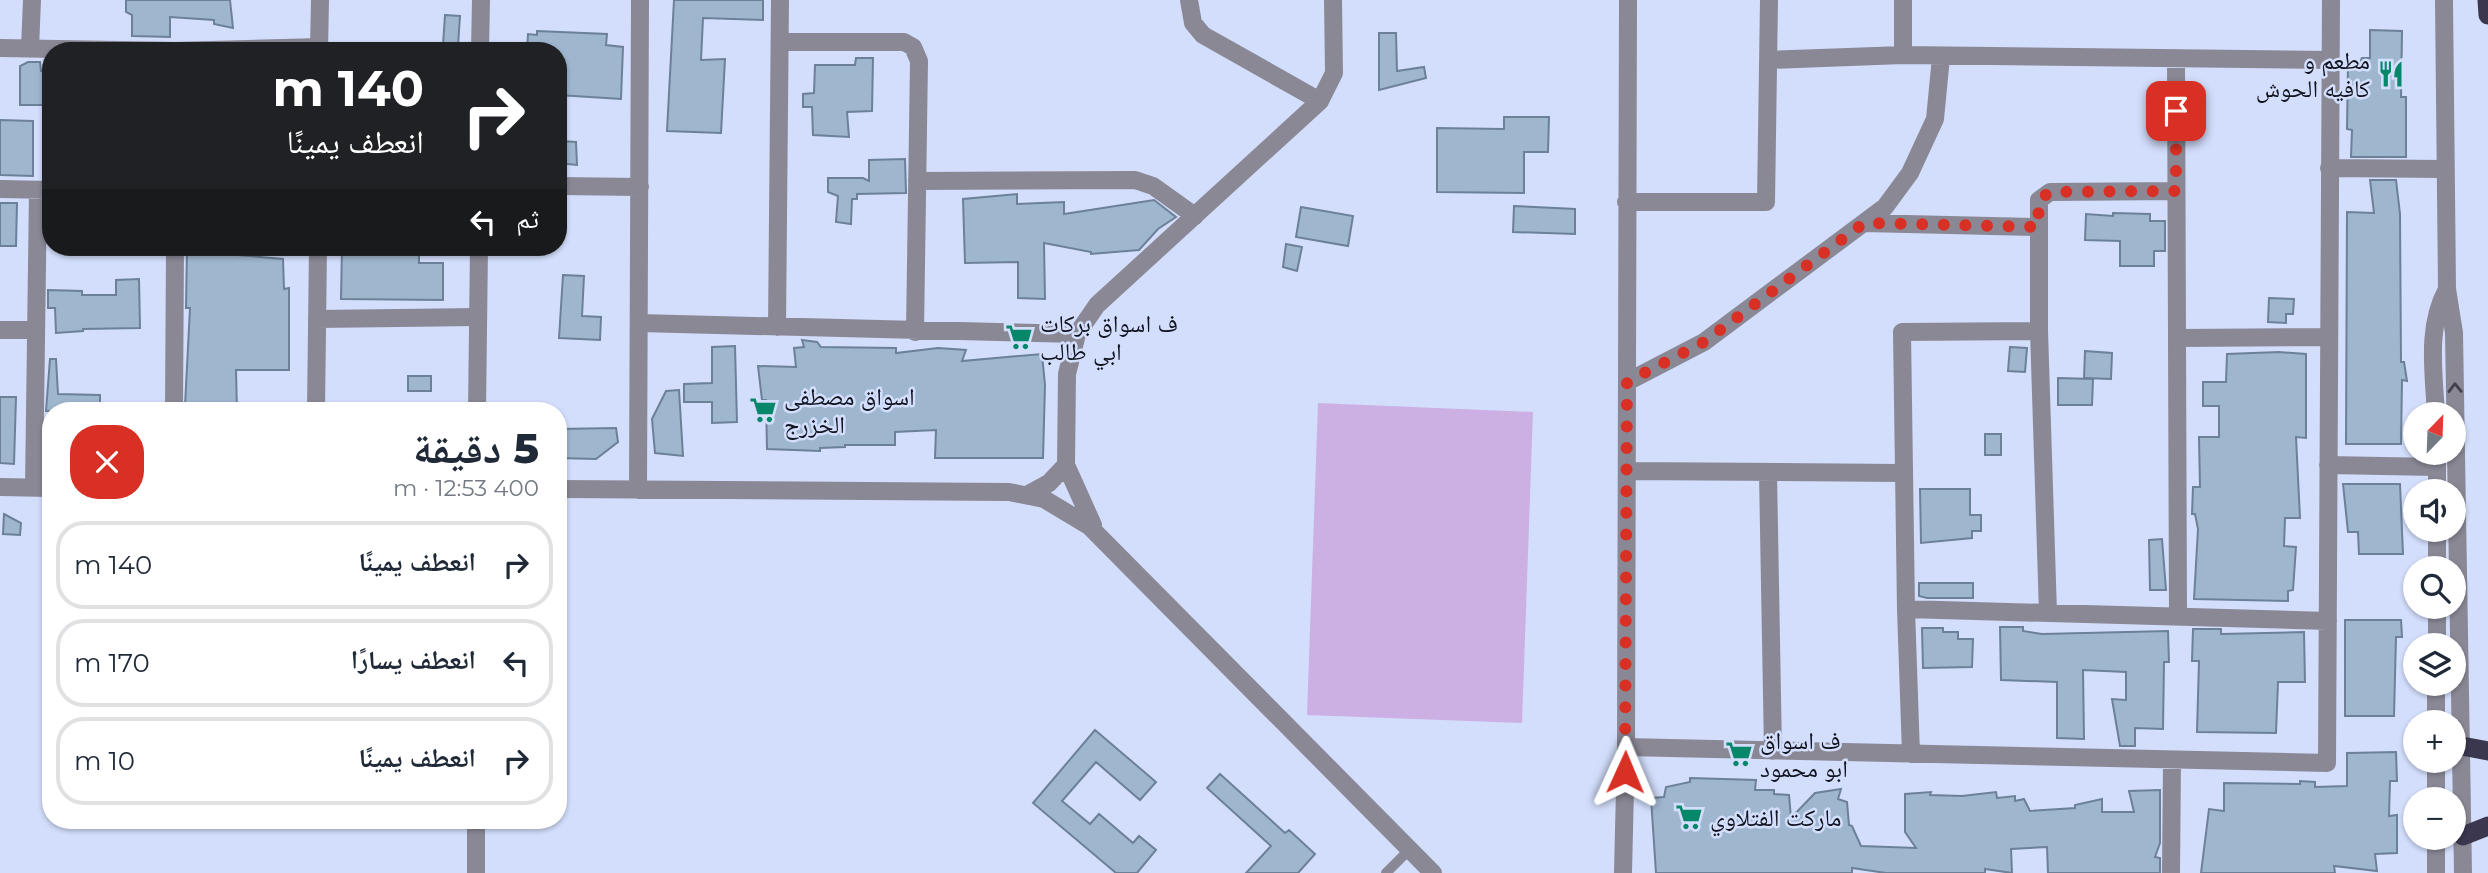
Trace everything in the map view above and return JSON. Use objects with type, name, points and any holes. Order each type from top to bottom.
[{"type":"highway","points":[[2487,0],[2488,15]]},
{"type":"highway","points":[[2466,747],[2488,751]]},
{"type":"highway","points":[[2466,834],[2478,827],[2488,826]]},
{"type":"street","points":[[30,49],[32,0]]},
{"type":"street","points":[[319,42],[320,0]]},
{"type":"street","points":[[480,42],[481,0]]},
{"type":"street","points":[[638,490],[640,0]]},
{"type":"street","points":[[777,327],[780,0]]},
{"type":"street","points":[[1189,0],[1193,23],[1203,35],[1320,101]]},
{"type":"street","points":[[1102,538],[1081,503],[1066,465],[1067,373],[1077,334],[1097,305],[1320,101],[1334,74],[1333,0]]},
{"type":"street","points":[[1623,873],[1626,747],[1628,0]]},
{"type":"street","points":[[1626,202],[1766,202],[1769,0]]},
{"type":"street","points":[[1903,0],[1903,55]]},
{"type":"street","points":[[1626,747],[2327,763],[2331,0]]},
{"type":"street","points":[[2444,0],[2444,169],[2447,289],[2454,333],[2461,710]]},
{"type":"street","points":[[780,42],[904,42],[913,47],[919,61],[915,332]]},
{"type":"street","points":[[0,48],[42,49]]},
{"type":"street","points":[[1768,60],[1903,55],[2330,60]]},
{"type":"street","points":[[1627,382],[1704,342],[1885,207],[1910,173],[1935,119],[1941,57]]},
{"type":"street","points":[[2176,58],[2178,617]]},
{"type":"street","points":[[2329,168],[2444,169]]},
{"type":"street","points":[[917,181],[1135,180],[1153,186],[1195,216]]},
{"type":"street","points":[[567,186],[639,187]]},
{"type":"street","points":[[0,188],[42,190]]},
{"type":"street","points":[[2048,613],[2039,331],[2039,200],[2050,192],[2176,191]]},
{"type":"street","points":[[0,487],[42,488],[35,330],[42,221]]},
{"type":"street","points":[[1864,223],[2038,227]]},
{"type":"street","points":[[174,256],[174,402]]},
{"type":"street","points":[[316,402],[318,256]]},
{"type":"street","points":[[477,402],[479,256]]},
{"type":"street","points":[[2436,402],[2433,330],[2440,302],[2447,289]]},
{"type":"street","points":[[317,319],[478,317]]},
{"type":"street","points":[[639,323],[1077,334]]},
{"type":"street","points":[[0,330],[35,330]]},
{"type":"street","points":[[1911,754],[1902,473],[1902,332],[2039,331]]},
{"type":"street","points":[[2177,338],[2329,337]]},
{"type":"street","points":[[2328,465],[2403,462]]},
{"type":"street","points":[[1027,495],[1049,483],[1066,465]]},
{"type":"street","points":[[1627,471],[1902,473]]},
{"type":"street","points":[[1768,473],[1773,751]]},
{"type":"street","points":[[567,489],[992,491],[1027,495],[1068,511],[1102,538],[1433,873]]},
{"type":"street","points":[[1906,609],[2328,621]]},
{"type":"street","points":[[2171,873],[2172,761]]},
{"type":"street","points":[[476,829],[476,873]]},
{"type":"street","points":[[2436,850],[2436,873]]},
{"type":"street","points":[[2463,850],[2463,873]]},
{"type":"lane","points":[[1387,873],[1409,850]]},
{"type":"shaded area","points":[[1318,403],[1533,412],[1522,723],[1307,715]]},
{"type":"building","points":[[126,0],[230,0],[233,28],[214,24],[214,20],[170,17],[170,37],[132,36],[132,15],[126,12]]},
{"type":"building","points":[[674,0],[763,0],[763,20],[703,18],[701,60],[725,59],[721,133],[667,131]]},
{"type":"building","points":[[445,15],[460,16],[458,42],[443,42]]},
{"type":"building","points":[[2370,30],[2402,31],[2401,97],[2406,97],[2406,157],[2351,157],[2352,130],[2347,129],[2348,64],[2359,64],[2362,58],[2370,58]]},
{"type":"building","points":[[537,31],[607,34],[606,45],[623,47],[621,99],[567,96],[567,42],[528,42],[528,34],[537,35]]},
{"type":"building","points":[[1379,33],[1396,33],[1397,71],[1424,67],[1426,78],[1379,90]]},
{"type":"building","points":[[856,58],[873,58],[872,111],[847,112],[849,137],[813,135],[812,107],[803,107],[803,94],[814,93],[815,65],[855,65]]},
{"type":"building","points":[[28,62],[40,62],[42,105],[20,105],[20,66]]},
{"type":"building","points":[[1504,117],[1549,117],[1548,152],[1524,152],[1524,193],[1437,192],[1437,128],[1504,129]]},
{"type":"building","points":[[0,120],[33,121],[33,176],[0,175]]},
{"type":"building","points":[[567,141],[576,142],[577,165],[567,164]]},
{"type":"building","points":[[905,159],[906,193],[857,194],[857,199],[852,199],[851,224],[836,222],[838,196],[828,192],[828,178],[863,178],[869,181],[869,160]]},
{"type":"building","points":[[2370,180],[2396,180],[2400,214],[2401,362],[2404,362],[2407,381],[2402,380],[2401,444],[2346,444],[2347,212],[2374,213]]},
{"type":"building","points":[[1017,194],[1017,204],[1064,202],[1064,214],[1154,200],[1176,217],[1158,229],[1139,250],[1091,254],[1044,243],[1045,299],[1018,298],[1018,262],[965,263],[963,199]]},
{"type":"building","points":[[0,203],[17,203],[16,246],[0,246]]},
{"type":"building","points":[[1514,206],[1575,209],[1575,234],[1513,232]]},
{"type":"building","points":[[1301,207],[1353,216],[1348,246],[1296,237]]},
{"type":"building","points":[[2113,213],[2150,214],[2150,221],[2165,221],[2165,251],[2154,251],[2154,266],[2120,266],[2120,241],[2085,240],[2086,214],[2113,216]]},
{"type":"building","points":[[1286,244],[1302,247],[1297,271],[1283,267]]},
{"type":"building","points":[[187,256],[283,259],[284,289],[289,288],[289,370],[236,370],[237,402],[185,402],[190,308],[186,308]]},
{"type":"building","points":[[342,256],[419,256],[419,263],[443,263],[443,300],[341,299]]},
{"type":"building","points":[[563,275],[584,276],[582,316],[601,317],[600,340],[559,338]]},
{"type":"building","points":[[139,279],[140,328],[83,329],[56,333],[55,308],[48,308],[48,290],[82,291],[82,295],[116,295],[116,280]]},
{"type":"building","points":[[2269,298],[2294,299],[2293,314],[2286,314],[2286,323],[2268,322]]},
{"type":"building","points":[[802,340],[817,342],[821,347],[896,348],[896,353],[938,348],[966,350],[962,361],[1042,354],[1045,385],[1043,458],[935,458],[936,430],[895,432],[895,445],[845,445],[820,448],[820,451],[767,449],[766,400],[762,400],[758,366],[796,367],[794,348],[804,347]]},
{"type":"building","points":[[735,346],[737,422],[712,423],[712,402],[684,402],[684,384],[712,383],[712,347]]},
{"type":"building","points":[[2010,347],[2027,348],[2025,372],[2008,371]]},
{"type":"building","points":[[2085,351],[2112,353],[2111,379],[2084,378]]},
{"type":"building","points":[[2227,354],[2306,354],[2306,438],[2296,437],[2300,518],[2285,518],[2284,546],[2296,547],[2293,590],[2288,591],[2288,601],[2194,599],[2198,529],[2195,514],[2192,514],[2193,487],[2200,487],[2199,437],[2219,437],[2219,406],[2203,406],[2203,382],[2226,382]]},
{"type":"building","points":[[50,359],[56,359],[58,394],[100,395],[100,402],[47,402]]},
{"type":"building","points":[[408,376],[431,376],[431,391],[408,391]]},
{"type":"building","points":[[2058,378],[2093,379],[2092,405],[2058,405]]},
{"type":"building","points":[[679,390],[683,456],[655,453],[652,419],[666,391]]},
{"type":"building","points":[[0,397],[16,397],[14,464],[0,463]]},
{"type":"building","points":[[616,428],[618,442],[596,459],[567,458],[567,429]]},
{"type":"building","points":[[1985,434],[2001,434],[2001,455],[1985,455]]},
{"type":"building","points":[[2343,484],[2400,484],[2403,554],[2359,554],[2358,532],[2348,532]]},
{"type":"building","points":[[1920,489],[1970,489],[1970,515],[1981,515],[1981,531],[1972,531],[1972,538],[1921,543]]},
{"type":"building","points":[[4,514],[21,523],[20,535],[3,534]]},
{"type":"building","points":[[2162,539],[2166,590],[2150,590],[2149,540]]},
{"type":"building","points":[[1919,583],[1973,583],[1973,598],[1919,596]]},
{"type":"building","points":[[2345,620],[2401,620],[2402,637],[2396,637],[2394,716],[2345,716]]},
{"type":"building","points":[[2000,627],[2023,627],[2023,631],[2042,634],[2168,631],[2169,662],[2164,662],[2163,729],[2135,728],[2135,746],[2120,746],[2112,699],[2126,700],[2126,672],[2083,670],[2084,739],[2057,738],[2057,682],[2001,680]]},
{"type":"building","points":[[1922,628],[1943,628],[1943,632],[1958,632],[1958,639],[1973,639],[1972,667],[1923,668]]},
{"type":"building","points":[[2193,629],[2221,629],[2221,634],[2304,632],[2305,682],[2278,682],[2276,733],[2197,732],[2199,661],[2192,661]]},
{"type":"building","points":[[1095,730],[1156,782],[1140,800],[1096,762],[1062,801],[1090,824],[1099,814],[1133,843],[1139,836],[1156,850],[1137,873],[1116,873],[1033,803]]},
{"type":"building","points":[[2396,752],[2397,781],[2390,781],[2389,816],[2397,815],[2397,853],[2375,854],[2377,871],[2334,866],[2335,873],[2201,873],[2209,809],[2224,811],[2224,783],[2300,784],[2300,781],[2315,782],[2315,787],[2347,786],[2347,753]]},
{"type":"building","points":[[1220,774],[1285,833],[1289,830],[1315,854],[1298,873],[1246,873],[1271,846],[1207,788]]},
{"type":"building","points":[[1690,778],[1756,780],[1755,790],[1774,790],[1774,794],[1789,795],[1791,818],[1815,793],[1841,789],[1838,799],[1847,802],[1849,825],[1852,826],[1861,846],[1916,848],[1905,832],[1905,794],[1931,792],[1930,795],[1962,796],[1996,792],[1997,798],[2015,796],[2015,801],[2024,799],[2030,811],[2075,808],[2075,805],[2102,799],[2102,812],[2134,812],[2129,791],[2160,790],[2160,843],[2155,857],[2160,858],[2160,873],[2048,873],[2047,847],[2011,849],[2012,873],[1985,869],[1985,873],[1886,873],[1852,868],[1852,873],[1656,873],[1651,798],[1664,797],[1666,787],[1690,782]]},
{"type":"place","name":"مطعم و كافيه الحوش","points":[[2391,74]]},
{"type":"place","name":"ف اسواق بركات ابي طالب","points":[[1019,337]]},
{"type":"place","name":"اسواق مصطفى الخزرج","points":[[763,410]]},
{"type":"place","name":"ف اسواق ابو محمود","points":[[1739,754]]},
{"type":"place","name":"ماركت الفتلاوي","points":[[1689,817]]},
{"type":"route","points":[[1625,772],[1627,382],[1704,342],[1864,223],[2038,227],[2039,200],[2045,193],[2176,191],[2176,111]]}]
